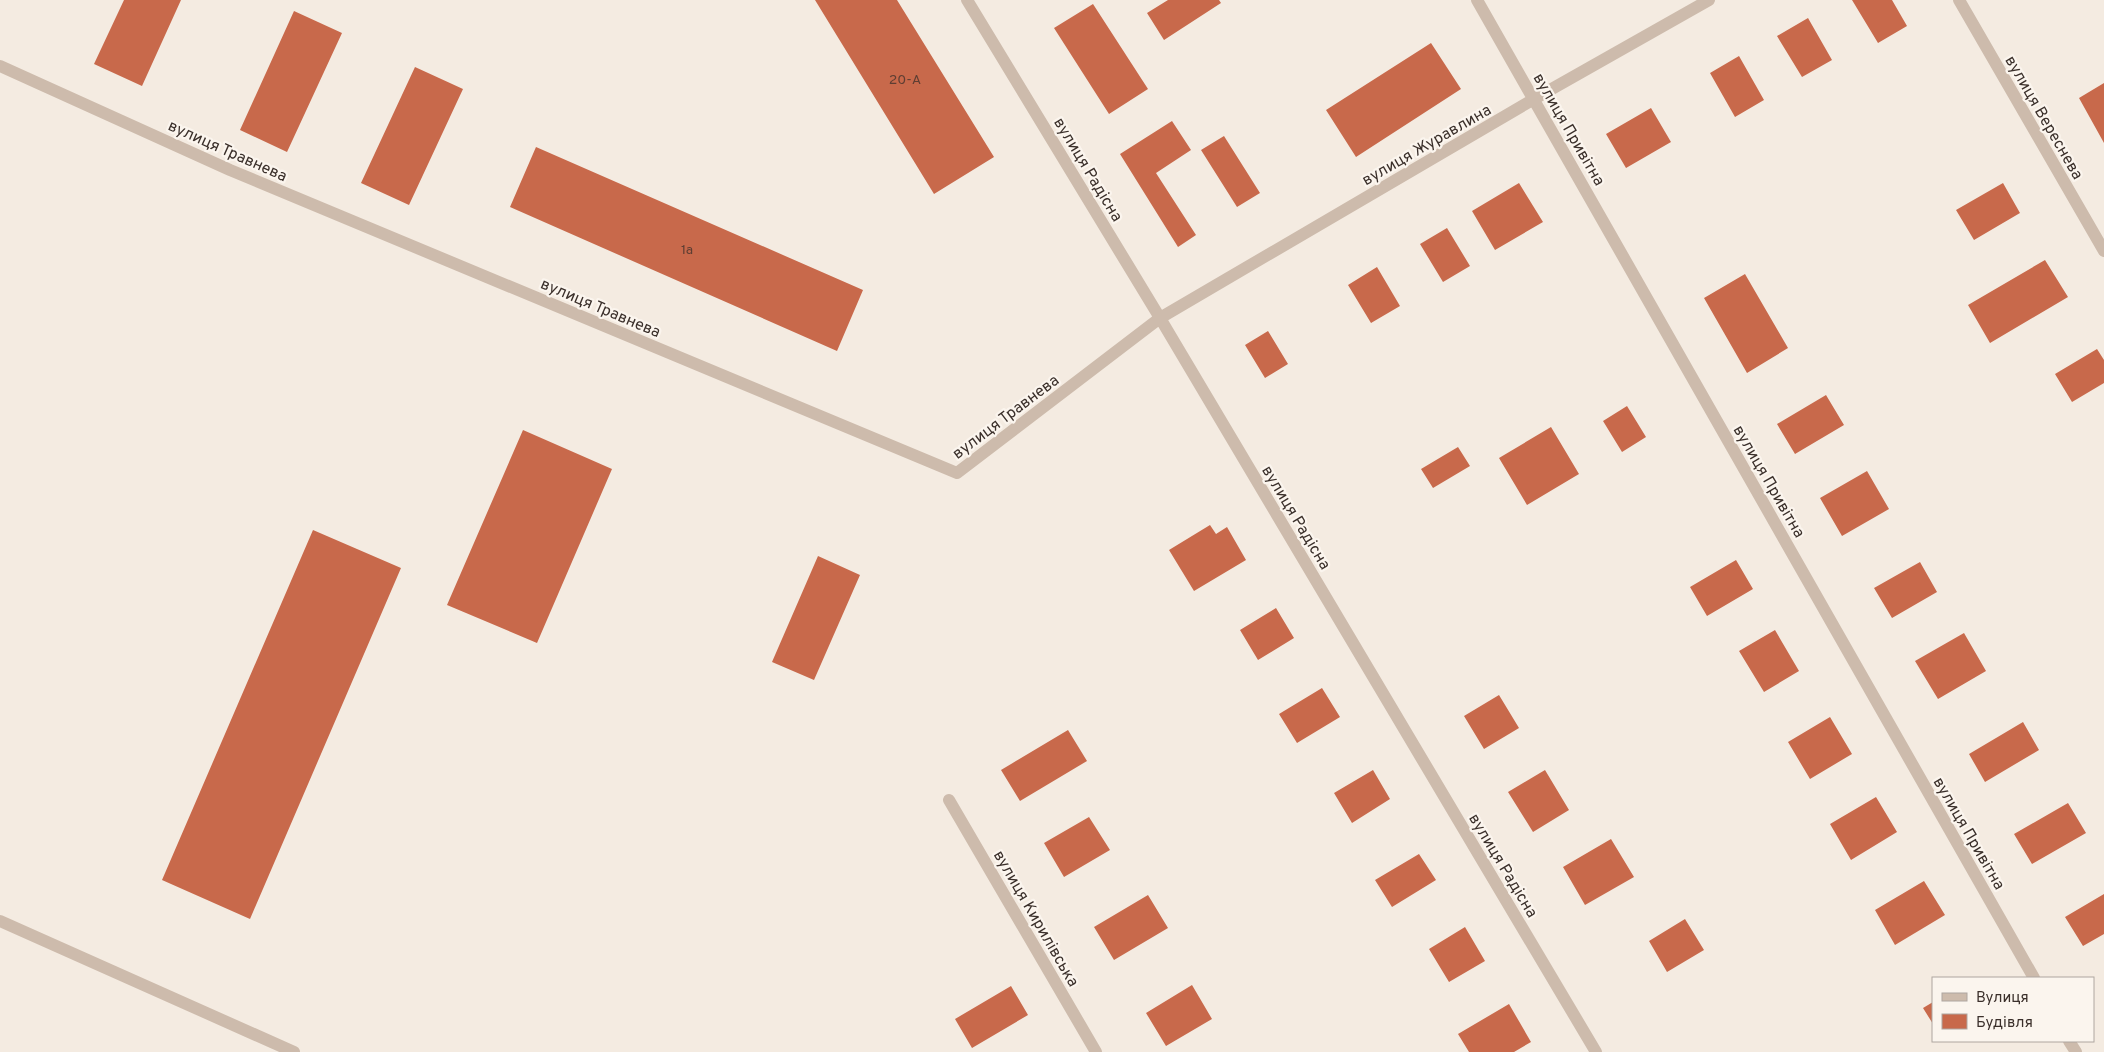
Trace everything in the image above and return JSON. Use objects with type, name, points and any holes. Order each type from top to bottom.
[{"type":"street","name":"вулиця Радісна","points":[[967,0],[1160,318],[1596,1052]]},
{"type":"street","name":"вулиця Привітна","points":[[1477,0],[2033,977]]},
{"type":"street","name":"вулиця Журавлина","points":[[1160,318],[1534,98],[1709,0]]},
{"type":"street","name":"вулиця Вереснева","points":[[1959,0],[2104,251]]},
{"type":"street","name":"вулиця Травнева","points":[[0,66],[230,170],[957,473],[1160,318]]},
{"type":"street","name":"вулиця Кирилівська","points":[[950,800],[1096,1052]]},
{"type":"street","points":[[0,921],[294,1052]]},
{"type":"building","points":[[124,0],[181,0],[142,86],[94,64]]},
{"type":"building","points":[[815,0],[897,0],[994,157],[934,194]]},
{"type":"building","points":[[1168,0],[1219,0],[1221,3],[1164,40],[1147,13]]},
{"type":"building","points":[[1852,0],[1892,0],[1907,26],[1878,43]]},
{"type":"building","points":[[1093,4],[1148,89],[1109,114],[1054,28]]},
{"type":"building","points":[[294,11],[342,33],[287,152],[240,130]]},
{"type":"building","points":[[1808,18],[1832,60],[1802,77],[1777,36]]},
{"type":"building","points":[[1431,43],[1461,89],[1356,157],[1326,110]]},
{"type":"building","points":[[1739,56],[1764,100],[1735,117],[1710,73]]},
{"type":"building","points":[[415,67],[463,89],[409,205],[361,183]]},
{"type":"building","points":[[2104,83],[2104,143],[2079,98]]},
{"type":"building","points":[[1651,108],[1671,142],[1626,168],[1606,134]]},
{"type":"building","points":[[1172,121],[1191,150],[1156,173],[1196,235],[1178,247],[1120,154]]},
{"type":"building","points":[[1224,136],[1260,193],[1237,207],[1201,150]]},
{"type":"building","points":[[536,147],[863,290],[837,351],[510,207]]},
{"type":"building","points":[[1519,183],[1543,222],[1495,250],[1472,211]]},
{"type":"building","points":[[2003,183],[2020,213],[1974,240],[1956,210]]},
{"type":"building","points":[[1447,228],[1470,266],[1443,282],[1420,244]]},
{"type":"building","points":[[2045,260],[2068,297],[1990,343],[1968,305]]},
{"type":"building","points":[[1377,267],[1400,306],[1371,323],[1348,285]]},
{"type":"building","points":[[1745,274],[1788,348],[1747,373],[1704,298]]},
{"type":"building","points":[[1268,331],[1288,364],[1265,378],[1245,345]]},
{"type":"building","points":[[2097,349],[2104,360],[2104,383],[2072,402],[2055,374]]},
{"type":"building","points":[[1826,395],[1844,425],[1795,454],[1777,424]]},
{"type":"building","points":[[1627,406],[1646,437],[1622,452],[1603,421]]},
{"type":"building","points":[[1551,427],[1579,474],[1527,505],[1499,458]]},
{"type":"building","points":[[523,430],[612,469],[537,643],[447,605]]},
{"type":"building","points":[[1458,447],[1470,466],[1433,488],[1421,469]]},
{"type":"building","points":[[1867,471],[1889,509],[1842,536],[1820,498]]},
{"type":"building","points":[[1210,525],[1216,534],[1227,527],[1246,560],[1194,591],[1169,550]]},
{"type":"building","points":[[313,530],[401,568],[250,919],[162,880]]},
{"type":"building","points":[[818,556],[860,575],[814,680],[772,662]]},
{"type":"building","points":[[1736,560],[1753,589],[1707,616],[1690,587]]},
{"type":"building","points":[[1920,562],[1937,592],[1892,618],[1874,588]]},
{"type":"building","points":[[1276,608],[1294,638],[1258,660],[1240,630]]},
{"type":"building","points":[[1775,630],[1799,671],[1764,692],[1739,651]]},
{"type":"building","points":[[1964,633],[1986,671],[1938,699],[1915,661]]},
{"type":"building","points":[[1322,688],[1340,717],[1297,743],[1279,714]]},
{"type":"building","points":[[1499,695],[1519,728],[1484,749],[1464,716]]},
{"type":"building","points":[[1830,717],[1852,754],[1810,779],[1788,742]]},
{"type":"building","points":[[2023,722],[2039,750],[1985,782],[1969,754]]},
{"type":"building","points":[[1068,730],[1087,761],[1020,801],[1001,770]]},
{"type":"building","points":[[1373,770],[1390,799],[1352,823],[1334,793]]},
{"type":"building","points":[[1545,770],[1569,810],[1533,832],[1508,792]]},
{"type":"building","points":[[1876,797],[1897,832],[1851,860],[1830,824]]},
{"type":"building","points":[[2068,803],[2086,833],[2032,864],[2014,834]]},
{"type":"building","points":[[1089,817],[1110,850],[1064,877],[1044,843]]},
{"type":"building","points":[[1611,839],[1634,877],[1585,905],[1563,867]]},
{"type":"building","points":[[1419,854],[1436,880],[1392,907],[1375,880]]},
{"type":"building","points":[[1924,881],[1945,915],[1895,945],[1875,910]]},
{"type":"building","points":[[2104,894],[2104,934],[2083,946],[2065,917]]},
{"type":"building","points":[[1148,895],[1168,928],[1114,960],[1094,927]]},
{"type":"building","points":[[1685,919],[1704,950],[1667,972],[1649,941]]},
{"type":"building","points":[[1465,927],[1485,961],[1449,982],[1429,949]]},
{"type":"building","points":[[1192,985],[1212,1019],[1166,1046],[1146,1013]]},
{"type":"building","points":[[1011,986],[1028,1015],[972,1048],[955,1019]]},
{"type":"building","points":[[1932,1003],[1932,1022],[1923,1008]]},
{"type":"building","points":[[1509,1004],[1531,1042],[1514,1052],[1469,1052],[1458,1034]]}]
